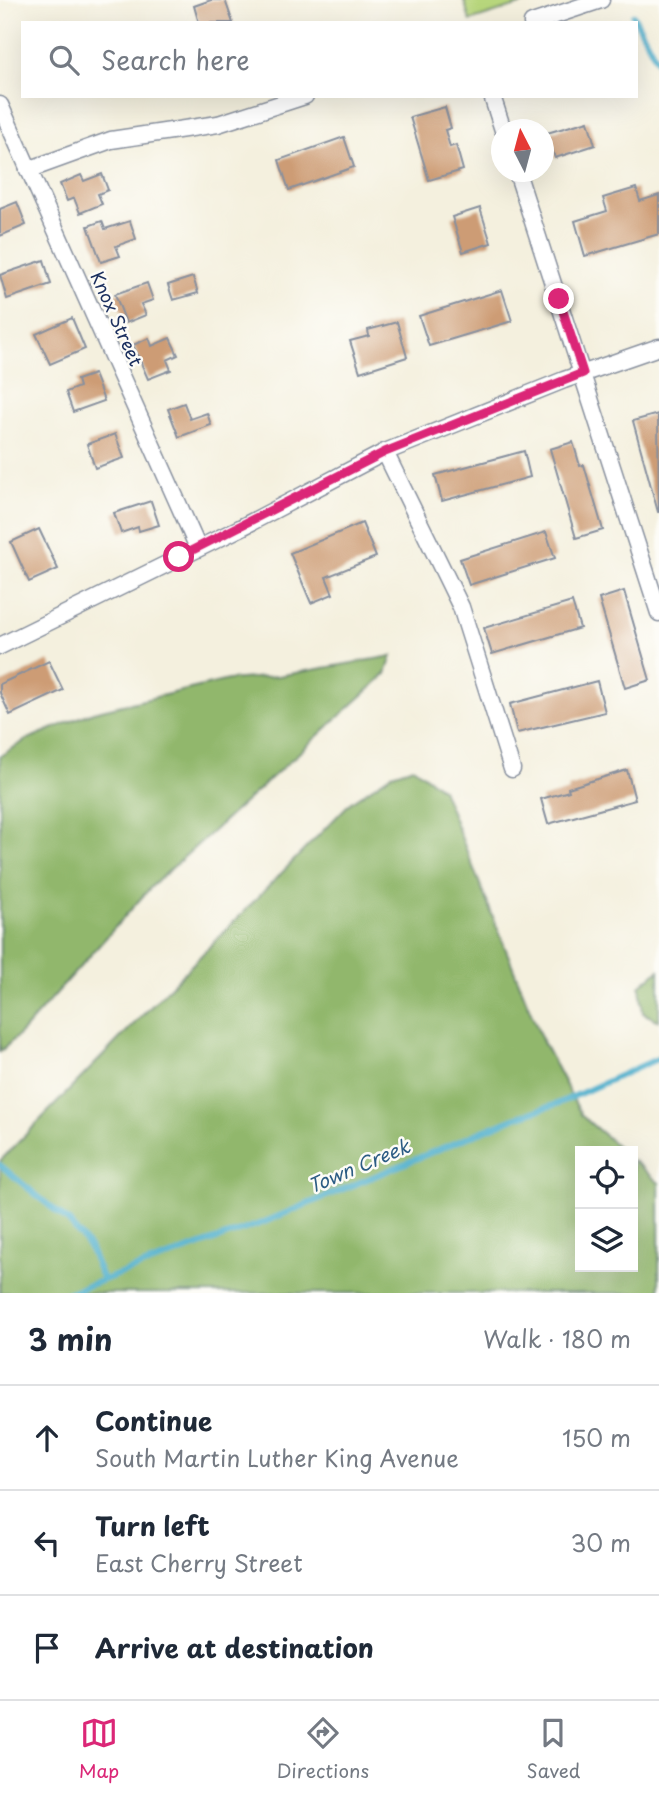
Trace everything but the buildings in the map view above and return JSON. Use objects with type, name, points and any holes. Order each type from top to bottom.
[{"type":"street","points":[[538,21],[601,0]]},
{"type":"street","points":[[27,170],[111,140],[218,124],[299,98]]},
{"type":"street","points":[[493,98],[499,119]]},
{"type":"street","name":"Knox Street","points":[[0,105],[198,548]]},
{"type":"street","points":[[520,182],[659,613]]},
{"type":"street","points":[[0,646],[385,452],[583,373],[659,347]]},
{"type":"street","points":[[385,452],[461,607],[512,769]]},
{"type":"green space","points":[[464,0],[535,0],[470,21]]},
{"type":"green space","points":[[392,656],[386,674],[151,887],[22,1032],[0,1052],[0,756],[28,739],[93,712],[228,680],[278,676]]},
{"type":"green space","points":[[413,767],[442,789],[542,1040],[582,1116],[617,1146],[575,1146],[575,1272],[638,1272],[638,1164],[659,1183],[659,1293],[0,1293],[0,1161],[351,802],[392,774]]},
{"type":"green space","points":[[659,970],[659,1021],[643,1013],[640,986]]},
{"type":"waterway","points":[[633,15],[636,21]]},
{"type":"waterway","points":[[638,24],[659,64]]},
{"type":"waterway","name":"Town Creek","points":[[67,1293],[262,1223],[514,1118],[557,1104],[659,1058]]},
{"type":"waterway","points":[[0,1165],[69,1222],[89,1247],[103,1280]]},
{"type":"route","points":[[179,557],[385,452],[583,373],[559,299]]}]
